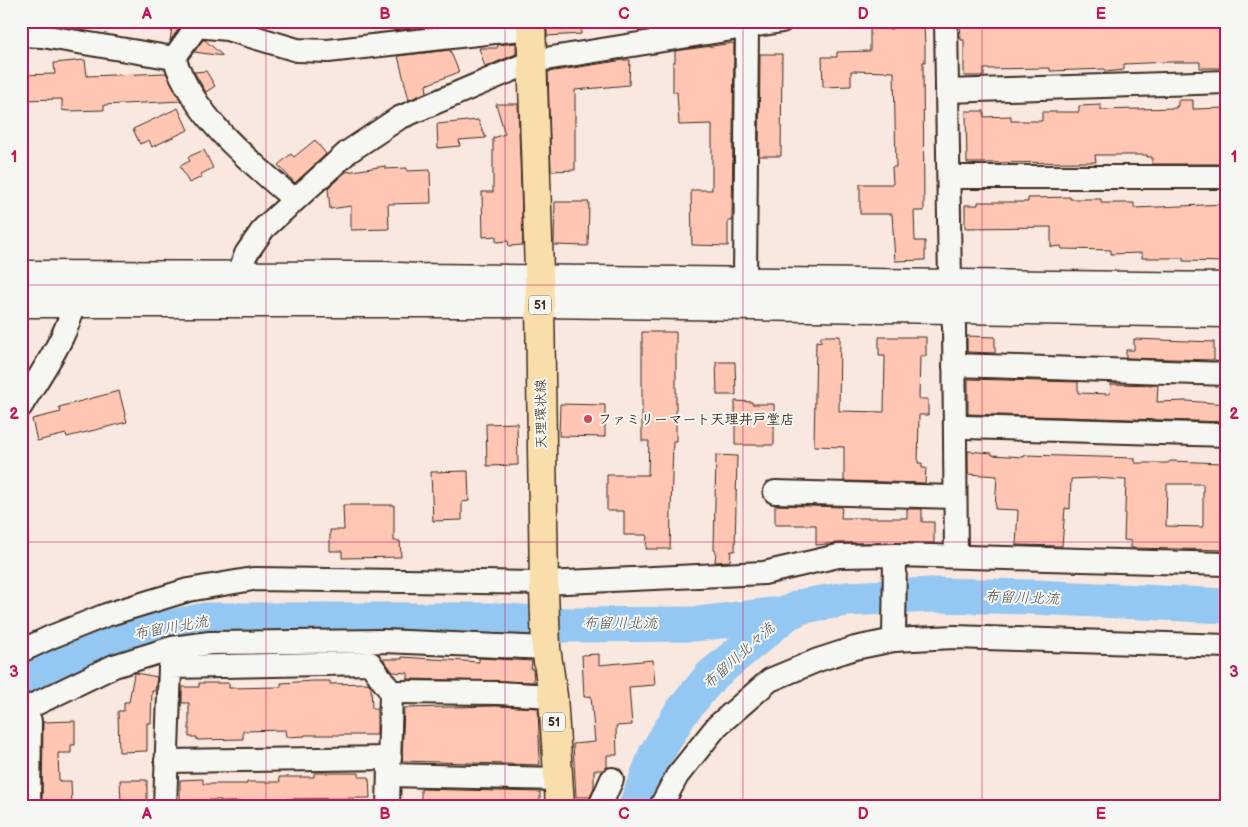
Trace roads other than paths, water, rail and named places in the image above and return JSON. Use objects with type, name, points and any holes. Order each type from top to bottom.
[{"type":"main road","name":"天理環状線","points":[[531,25],[539,291],[546,643],[553,696],[560,806]]},
{"type":"street","points":[[946,21],[948,177],[954,365],[956,555]]},
{"type":"street","points":[[233,303],[238,276],[246,254],[264,228],[348,152],[399,118],[533,61],[766,23],[745,280]]},
{"type":"street","points":[[174,58],[197,24],[227,29],[298,50],[328,50],[531,25]]},
{"type":"street","points":[[21,35],[42,36],[174,58]]},
{"type":"street","points":[[174,58],[178,71],[193,97],[213,124],[247,159],[295,200]]},
{"type":"street","points":[[947,91],[1227,82]]},
{"type":"street","points":[[948,177],[1227,177]]},
{"type":"street","points":[[21,276],[76,289],[233,303],[539,291],[745,280],[952,297],[1227,314]]},
{"type":"street","points":[[21,303],[76,289],[238,276],[384,276],[539,291],[952,297],[1227,286]]},
{"type":"street","points":[[21,406],[68,326],[76,289]]},
{"type":"street","points":[[954,365],[1227,374]]},
{"type":"street","points":[[965,427],[1227,435]]},
{"type":"street","points":[[775,492],[955,497]]},
{"type":"street","points":[[21,651],[106,614],[188,590],[253,579],[544,586],[764,573],[838,556],[956,555],[1227,564]]},
{"type":"street","points":[[894,637],[895,557]]},
{"type":"street","points":[[661,806],[677,776],[716,726],[770,680],[818,660],[855,648],[894,637],[954,637],[1227,646]]},
{"type":"street","points":[[29,806],[30,721],[22,708],[114,666],[172,648],[210,643],[384,641],[546,643]]},
{"type":"street","points":[[164,806],[170,667],[370,663],[391,692],[388,806]]},
{"type":"street","points":[[391,692],[498,693],[553,696]]},
{"type":"street","points":[[166,761],[389,766],[558,779]]},
{"type":"street","points":[[600,806],[612,779]]},
{"type":"waterway","name":"布留川北流","points":[[21,681],[87,651],[132,635],[206,620],[495,620],[566,625],[697,624],[787,613],[803,606],[847,599],[931,595],[1033,597],[1227,606]]},
{"type":"waterway","name":"布留川北々流","points":[[636,806],[656,754],[680,714],[711,676],[787,613]]},
{"type":"place","name":"ファミリーマート天理井戸堂店","points":[[588,419]]}]
